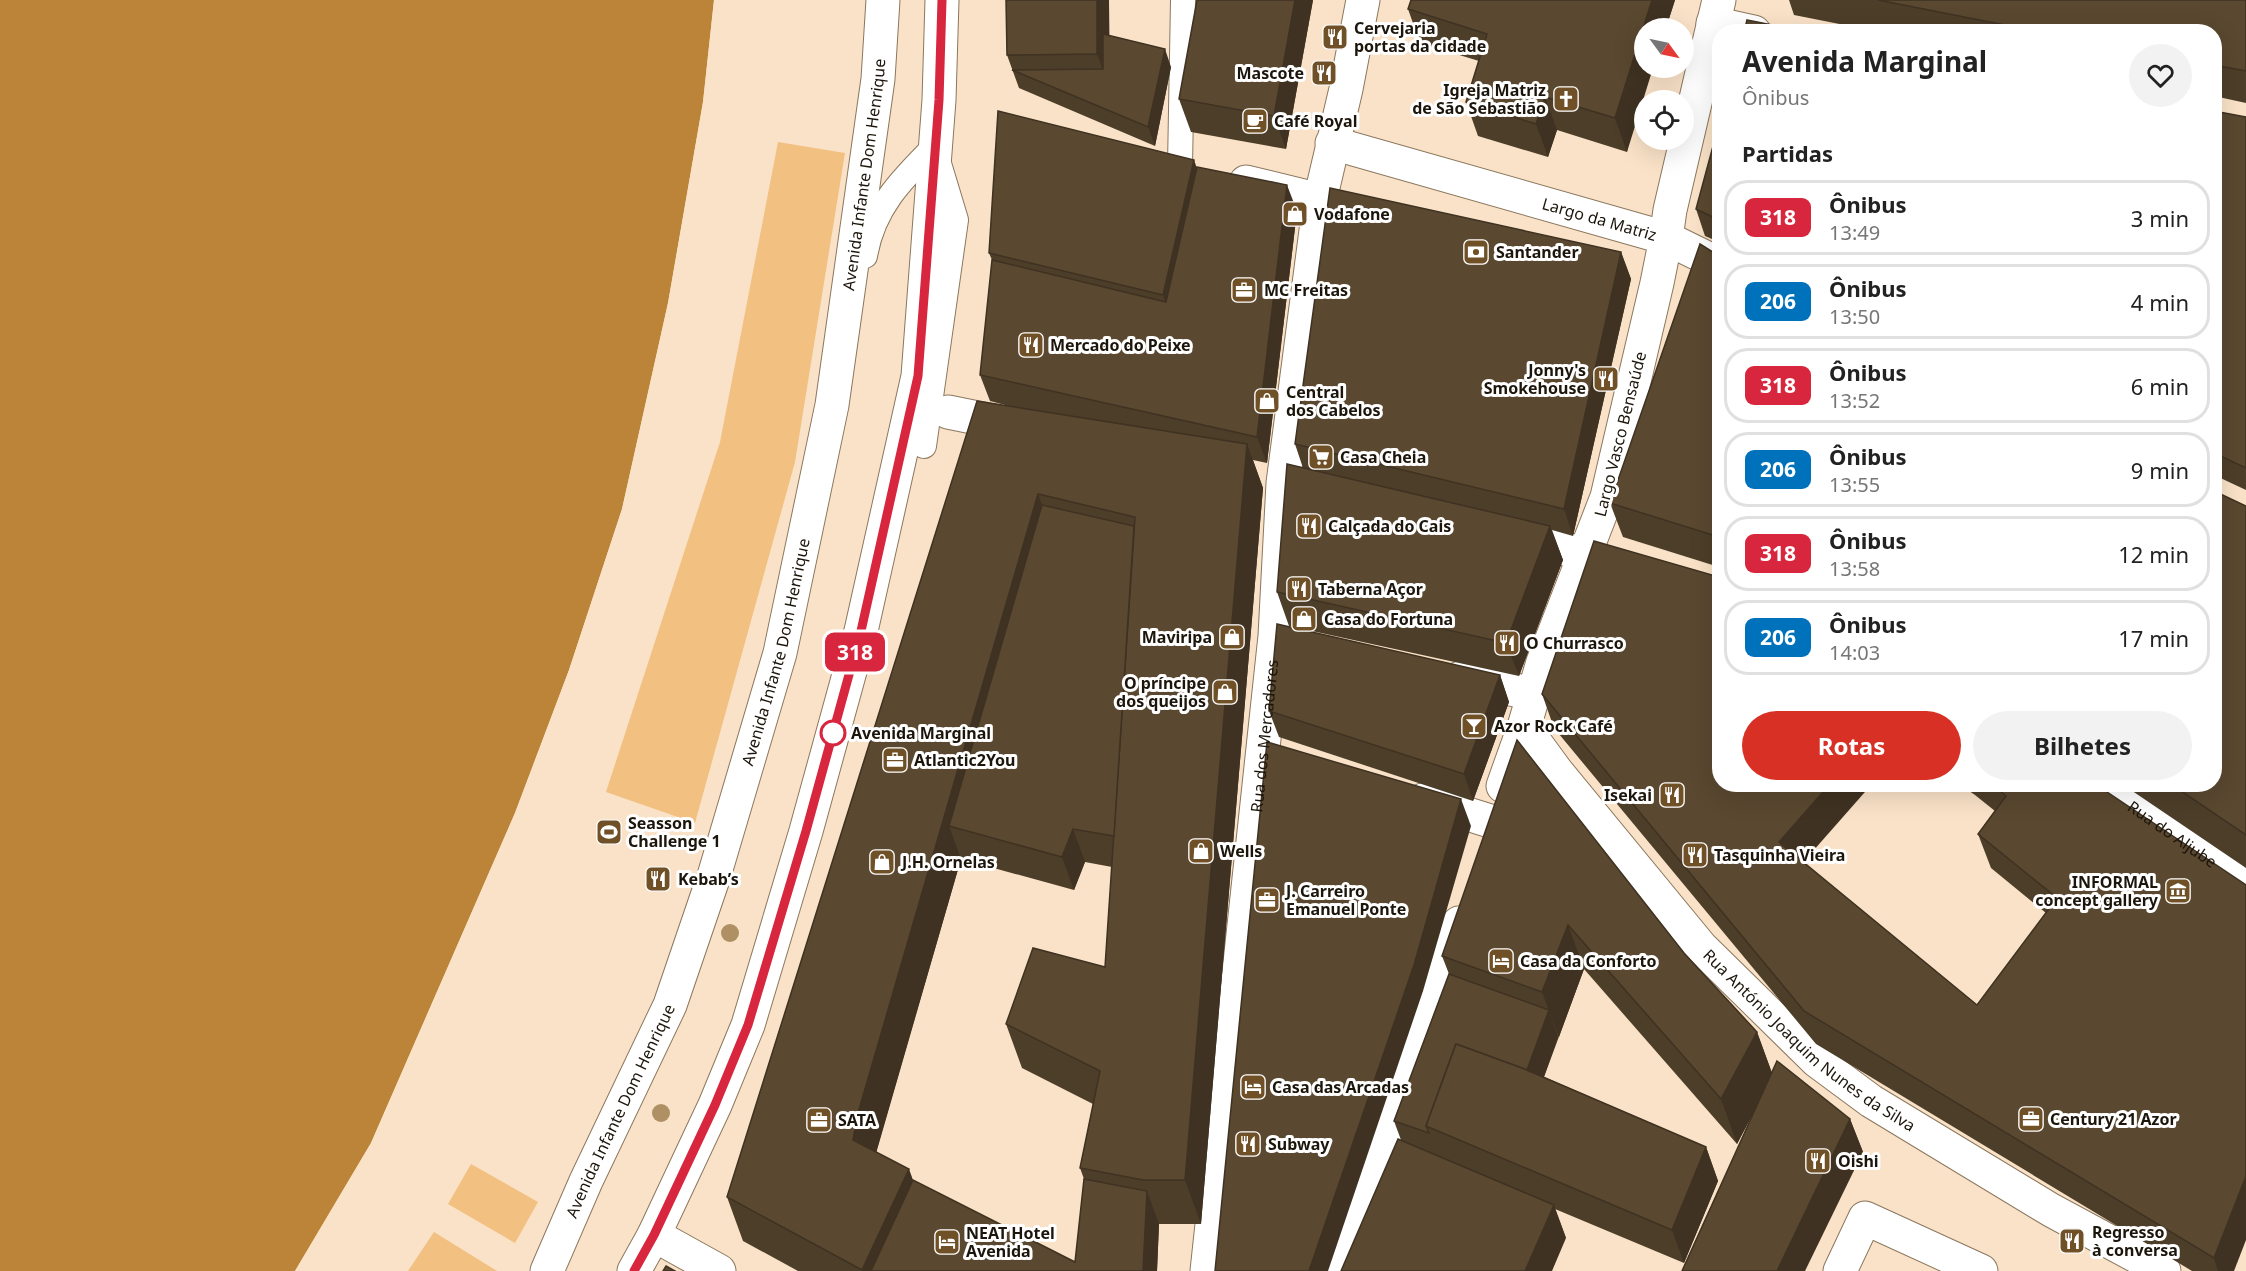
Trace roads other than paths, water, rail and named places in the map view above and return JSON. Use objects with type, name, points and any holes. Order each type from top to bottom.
[{"type":"street","name":"Avenida Infante Dom Henrique","points":[[547,1271],[586,1180],[670,1005],[714,876],[780,653],[832,405],[878,79],[883,0]]},
{"type":"street","points":[[634,1271],[654,1235],[715,1105],[748,1025],[806,831],[861,631],[918,376],[939,100],[942,0]]},
{"type":"street","points":[[1147,158],[1320,200],[1346,89],[1363,0]]},
{"type":"street","points":[[1716,12],[1739,24]]},
{"type":"street","name":"Largo da Matriz","points":[[1332,143],[1666,238],[1672,198],[1712,29]]},
{"type":"street","name":"Rua dos Mercadores","points":[[1207,1271],[1262,747],[1295,486],[1320,200]]},
{"type":"street","points":[[1666,238],[1712,261]]},
{"type":"street","name":"Largo Vasco Bensaúde","points":[[1392,790],[1486,833],[1524,728],[1543,662],[1607,496],[1658,283],[1666,238]]},
{"type":"street","points":[[948,411],[1041,431]]},
{"type":"street","points":[[1249,476],[1295,486]]},
{"type":"street","points":[[1481,529],[1586,554],[1618,557]]},
{"type":"street","points":[[1275,636],[1309,644]]},
{"type":"street","points":[[1433,671],[1534,694]]},
{"type":"street","name":"Rua António Joaquim Nunes da Silva","points":[[1524,728],[1557,772],[1701,947],[1816,1061],[1871,1101],[2042,1204],[2164,1271]]},
{"type":"street","points":[[1262,747],[1294,758]]},
{"type":"street","name":"Rua do Aljube","points":[[2112,792],[2246,885]]},
{"type":"street","points":[[1341,1271],[1437,992],[1469,890]]},
{"type":"street","points":[[1840,1271],[1865,1218],[1982,1271]]},
{"type":"street","points":[[654,1235],[719,1271]]},
{"type":"lane","points":[[1183,0],[1199,171]]},
{"type":"lane","points":[[834,454],[869,234],[896,185],[934,147],[956,220],[924,446]]},
{"type":"place","name":"Cervejaria portas da cidade","points":[[1335,37]]},
{"type":"place","name":"Mascote","points":[[1324,73]]},
{"type":"place","name":"Igreja Matriz de São Sebastião","points":[[1566,99]]},
{"type":"place","name":"Café Royal","points":[[1255,121]]},
{"type":"place","name":"Vodafone","points":[[1295,214]]},
{"type":"place","name":"Santander","points":[[1476,252]]},
{"type":"place","name":"MC Freitas","points":[[1244,290]]},
{"type":"place","name":"Mercado do Peixe","points":[[1031,345]]},
{"type":"place","name":"Jonny's Smokehouse","points":[[1606,379]]},
{"type":"place","name":"Central dos Cabelos","points":[[1267,401]]},
{"type":"place","name":"Casa Cheia","points":[[1321,457]]},
{"type":"place","name":"Calçada do Cais","points":[[1309,526]]},
{"type":"place","name":"Taberna Açor","points":[[1299,589]]},
{"type":"place","name":"Casa do Fortuna","points":[[1304,619]]},
{"type":"place","name":"Maviripa","points":[[1232,637]]},
{"type":"place","name":"O Churrasco","points":[[1507,643]]},
{"type":"place","name":"O príncipe dos queijos","points":[[1225,692]]},
{"type":"place","name":"Azor Rock Café","points":[[1474,726]]},
{"type":"place","name":"Avenida Marginal","points":[[833,733]]},
{"type":"place","name":"Atlantic2You","points":[[895,760]]},
{"type":"place","name":"Isekai","points":[[1672,795]]},
{"type":"place","name":"Seasson Challenge 1","points":[[609,832]]},
{"type":"place","name":"Wells","points":[[1201,851]]},
{"type":"place","name":"Tasquinha Vieira","points":[[1695,855]]},
{"type":"place","name":"J.H. Ornelas","points":[[882,862]]},
{"type":"place","name":"Kebab’s","points":[[658,879]]},
{"type":"place","name":"INFORMAL concept gallery","points":[[2178,891]]},
{"type":"place","name":"J. Carreiro Emanuel Ponte","points":[[1267,900]]},
{"type":"place","name":"Casa da Conforto","points":[[1501,961]]},
{"type":"place","name":"Casa das Arcadas","points":[[1253,1087]]},
{"type":"place","name":"Century 21 Azor","points":[[2031,1119]]},
{"type":"place","name":"SATA","points":[[819,1120]]},
{"type":"place","name":"Subway","points":[[1248,1144]]},
{"type":"place","name":"Oishi","points":[[1818,1161]]},
{"type":"place","name":"Regresso à conversa","points":[[2072,1241]]},
{"type":"place","name":"NEAT Hotel Avenida","points":[[947,1242]]}]
